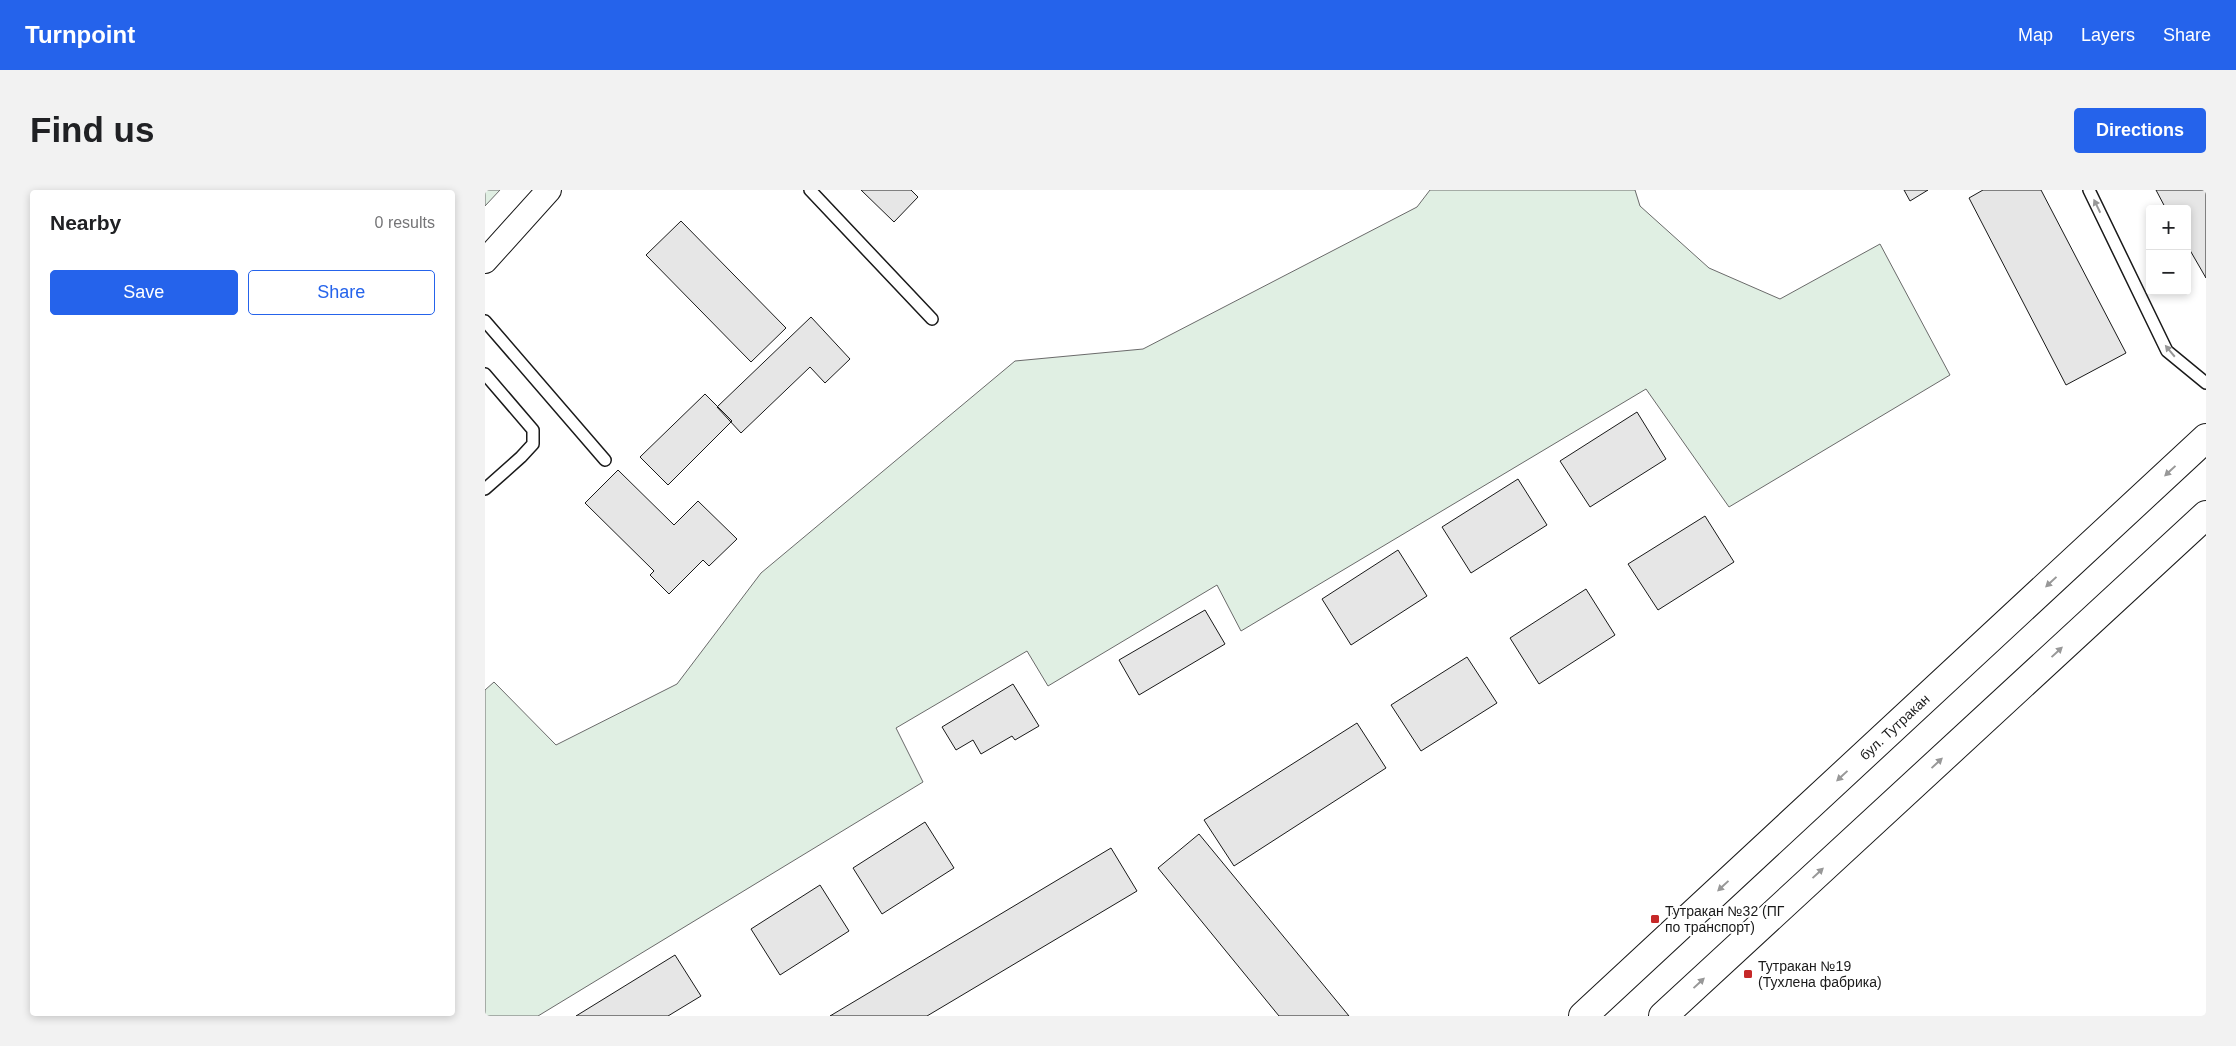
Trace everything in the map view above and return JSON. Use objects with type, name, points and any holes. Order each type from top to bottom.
[{"type":"main road","name":"бул. Тутракан","points":[[1583,1016],[2206,438]]},
{"type":"main road","points":[[1663,1016],[2206,515]]},
{"type":"street","points":[[485,262],[549,190]]},
{"type":"lane","points":[[810,190],[933,319]]},
{"type":"lane","points":[[2089,190],[2167,351],[2206,383]]},
{"type":"lane","points":[[485,321],[605,460]]},
{"type":"lane","points":[[485,374],[533,430],[533,444],[485,490]]},
{"type":"green space","points":[[485,190],[500,190],[485,206]]},
{"type":"green space","points":[[1430,190],[1635,190],[1640,206],[1709,268],[1780,299],[1880,244],[1950,375],[1729,507],[1646,389],[1241,631],[1217,585],[1048,686],[1027,651],[896,728],[923,782],[538,1016],[485,1016],[485,690],[494,682],[556,745],[677,684],[761,573],[1015,361],[1143,349],[1417,207]]},
{"type":"building","points":[[861,190],[911,190],[918,197],[894,222]]},
{"type":"building","points":[[1904,190],[1928,190],[1910,201]]},
{"type":"building","points":[[1983,190],[2041,190],[2126,353],[2066,385],[1969,198]]},
{"type":"building","points":[[2156,190],[2206,190],[2206,278],[2191,252],[2191,205],[2164,205]]},
{"type":"building","points":[[681,221],[786,328],[751,362],[646,255]]},
{"type":"building","points":[[811,317],[850,359],[825,383],[810,367],[741,433],[717,407]]},
{"type":"building","points":[[705,394],[732,421],[668,485],[640,457]]},
{"type":"building","points":[[1637,412],[1666,459],[1590,507],[1560,461]]},
{"type":"building","points":[[618,470],[674,525],[698,501],[737,539],[709,566],[703,560],[669,594],[650,575],[654,571],[585,503]]},
{"type":"building","points":[[1518,479],[1547,525],[1471,573],[1442,527]]},
{"type":"building","points":[[1705,516],[1734,562],[1658,610],[1628,564]]},
{"type":"building","points":[[1398,550],[1427,596],[1351,645],[1322,599]]},
{"type":"building","points":[[1586,589],[1615,635],[1539,684],[1510,638]]},
{"type":"building","points":[[1205,610],[1225,644],[1139,695],[1119,660]]},
{"type":"building","points":[[1467,657],[1497,703],[1421,751],[1391,705]]},
{"type":"building","points":[[1013,684],[1039,726],[1015,740],[1012,736],[981,754],[973,740],[956,750],[942,727]]},
{"type":"building","points":[[1357,723],[1386,768],[1234,866],[1204,820]]},
{"type":"building","points":[[925,822],[954,868],[882,914],[853,868]]},
{"type":"building","points":[[1199,834],[1349,1016],[1279,1016],[1158,868]]},
{"type":"building","points":[[1111,848],[1137,891],[927,1016],[830,1016]]},
{"type":"building","points":[[820,885],[849,931],[780,975],[751,929]]},
{"type":"building","points":[[675,955],[701,996],[668,1016],[576,1016]]},
{"type":"place","name":"Тутракан №32 (ПГ по транспорт)","points":[[1655,919]]},
{"type":"place","name":"Тутракан №19 (Тухлена фабрика)","points":[[1748,974]]}]
